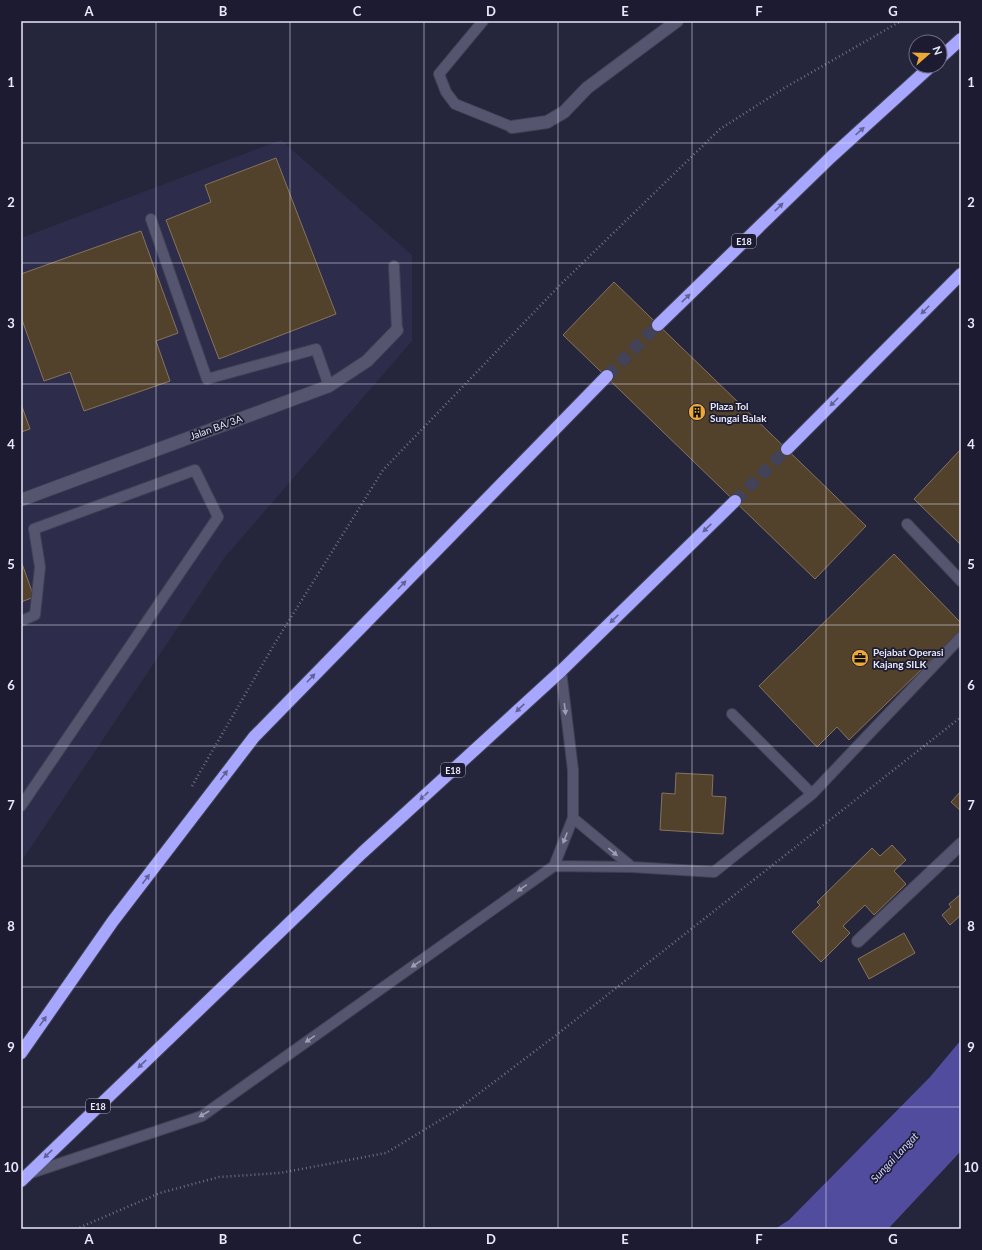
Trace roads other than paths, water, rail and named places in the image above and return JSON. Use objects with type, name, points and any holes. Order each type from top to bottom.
[{"type":"highway","points":[[948,51],[961,39]]},
{"type":"highway","name":"E18","points":[[658,325],[831,157],[922,74]]},
{"type":"highway","points":[[787,449],[961,274]]},
{"type":"highway","points":[[21,1053],[113,921],[254,736],[606,376]]},
{"type":"highway","name":"E18","points":[[24,1178],[362,853],[560,671],[735,501]]},
{"type":"street","points":[[512,127],[547,122],[564,112],[587,88],[677,21]]},
{"type":"street","name":"Jalan BA/3A","points":[[21,500],[329,386],[367,361],[397,330]]},
{"type":"street","points":[[858,941],[961,844]]},
{"type":"lane","points":[[483,21],[440,74],[446,92],[455,104],[512,127]]},
{"type":"lane","points":[[151,219],[207,379],[316,350],[329,386]]},
{"type":"lane","points":[[394,266],[397,330]]},
{"type":"lane","points":[[21,621],[34,615],[40,567],[34,529],[195,470],[218,517],[21,806]]},
{"type":"lane","points":[[907,524],[961,581]]},
{"type":"lane","points":[[554,866],[632,867],[714,872],[812,794],[961,637]]},
{"type":"lane","points":[[24,1178],[202,1116],[554,866],[573,818],[573,770],[560,671]]},
{"type":"lane","points":[[732,714],[812,794]]},
{"type":"lane","points":[[573,818],[632,867]]},
{"type":"water","name":"Sungai Langat","points":[[961,1040],[961,1151],[888,1229],[775,1229],[789,1220],[930,1077]]},
{"type":"tunnel","points":[[607,376],[658,325]]},
{"type":"tunnel","points":[[735,501],[787,449]]},
{"type":"place","name":"Plaza Tol Sungai Balak","points":[[697,412]]},
{"type":"place","name":"Pejabat Operasi Kajang SILK","points":[[860,658]]}]
